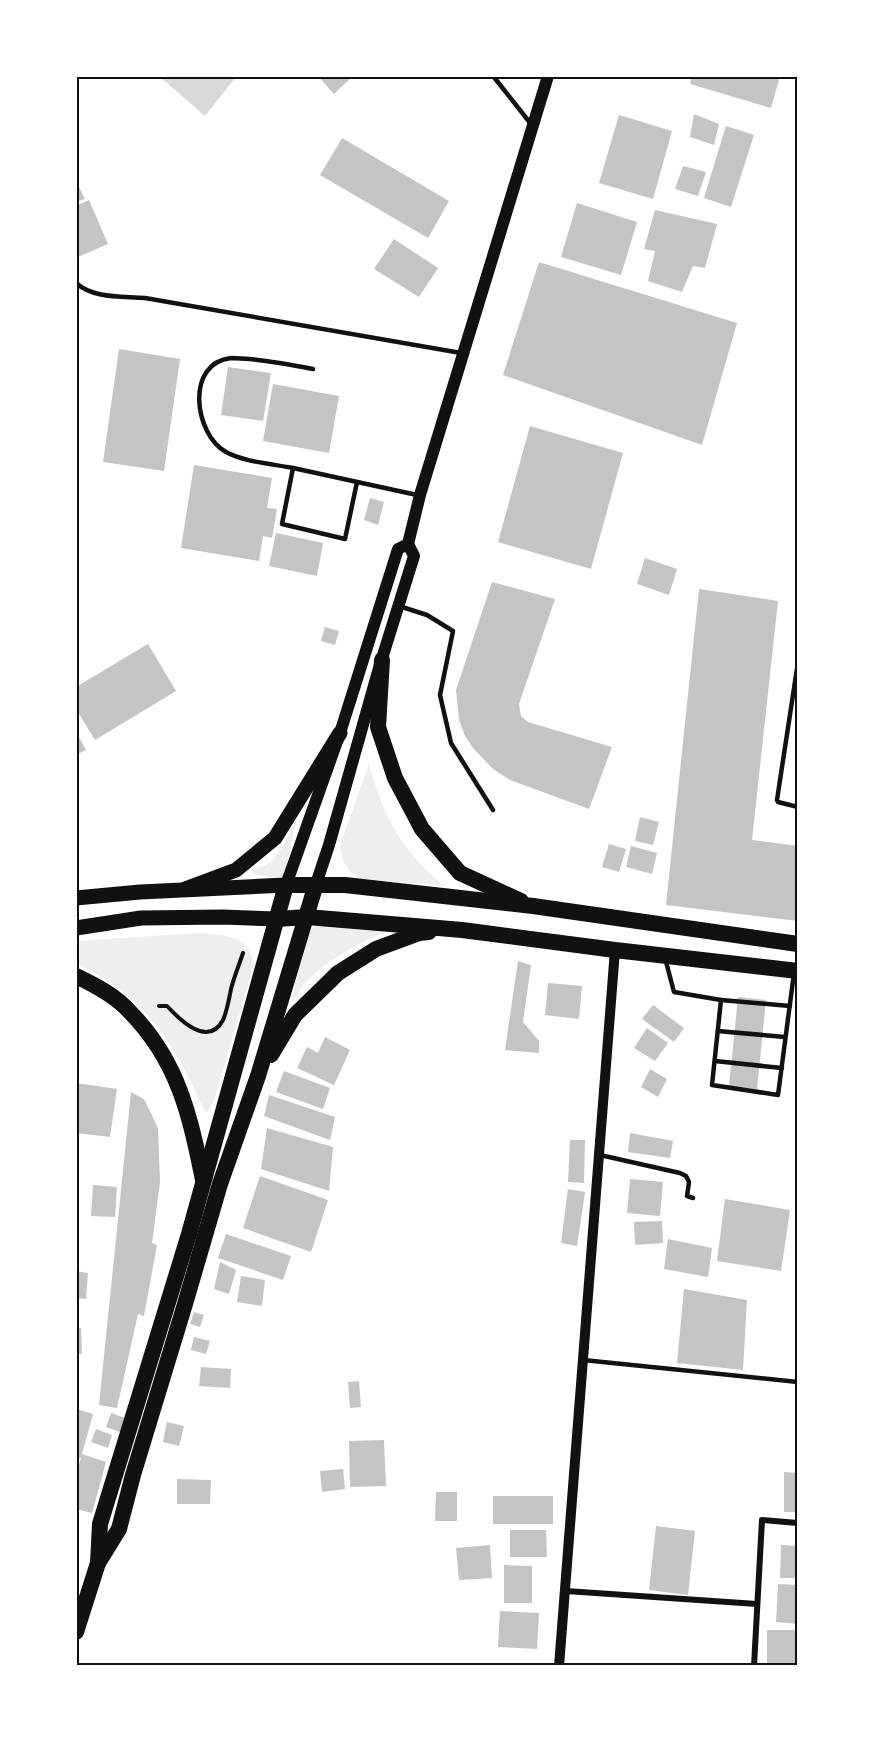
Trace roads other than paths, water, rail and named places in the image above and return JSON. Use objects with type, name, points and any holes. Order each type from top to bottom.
[{"type":"highway","points":[[382,660],[378,727],[395,778],[422,829],[460,873],[533,906]]},
{"type":"highway","points":[[76,1632],[98,1563],[119,1529],[220,1184],[258,1076],[316,884]]},
{"type":"highway","points":[[98,1563],[100,1524],[204,1184],[286,885],[345,885],[533,906],[798,944]]},
{"type":"highway","points":[[277,919],[307,917],[462,930],[796,971]]},
{"type":"highway","points":[[258,1076],[295,1015],[338,973],[376,949],[419,933],[462,930]]},
{"type":"highway","points":[[76,975],[96,986],[129,1010],[156,1044],[180,1086],[193,1130],[204,1184]]},
{"type":"main road","points":[[316,884],[414,556],[408,544],[420,495],[548,76]]},
{"type":"main road","points":[[76,898],[185,889],[286,885],[340,733],[398,549],[408,544]]},
{"type":"main road","points":[[185,889],[236,870],[275,838],[340,733]]},
{"type":"main road","points":[[76,927],[141,918],[277,919]]},
{"type":"street","points":[[560,1665],[615,950]]},
{"type":"street","points":[[754,1665],[762,1520],[798,1523]]},
{"type":"street","points":[[566,1591],[757,1604]]},
{"type":"lane","points":[[493,76],[533,126]]},
{"type":"lane","points":[[76,283],[85,291],[99,295],[145,298],[464,353]]},
{"type":"lane","points":[[313,369],[260,360],[231,358],[219,362],[205,376],[200,392],[202,422],[207,433],[226,452],[237,456],[420,495]]},
{"type":"lane","points":[[293,468],[282,524],[345,539],[357,482]]},
{"type":"lane","points":[[399,606],[427,615],[453,630],[440,695],[451,743],[493,810]]},
{"type":"lane","points":[[798,662],[777,800],[798,807]]},
{"type":"lane","points":[[664,956],[674,992],[721,1000],[790,1006]]},
{"type":"lane","points":[[721,1000],[712,1085],[778,1095],[796,971]]},
{"type":"lane","points":[[718,1030],[786,1037]]},
{"type":"lane","points":[[715,1061],[782,1068]]},
{"type":"lane","points":[[600,1155],[680,1173],[686,1176],[689,1182],[687,1196],[693,1198]]},
{"type":"lane","points":[[584,1360],[798,1382]]}]
